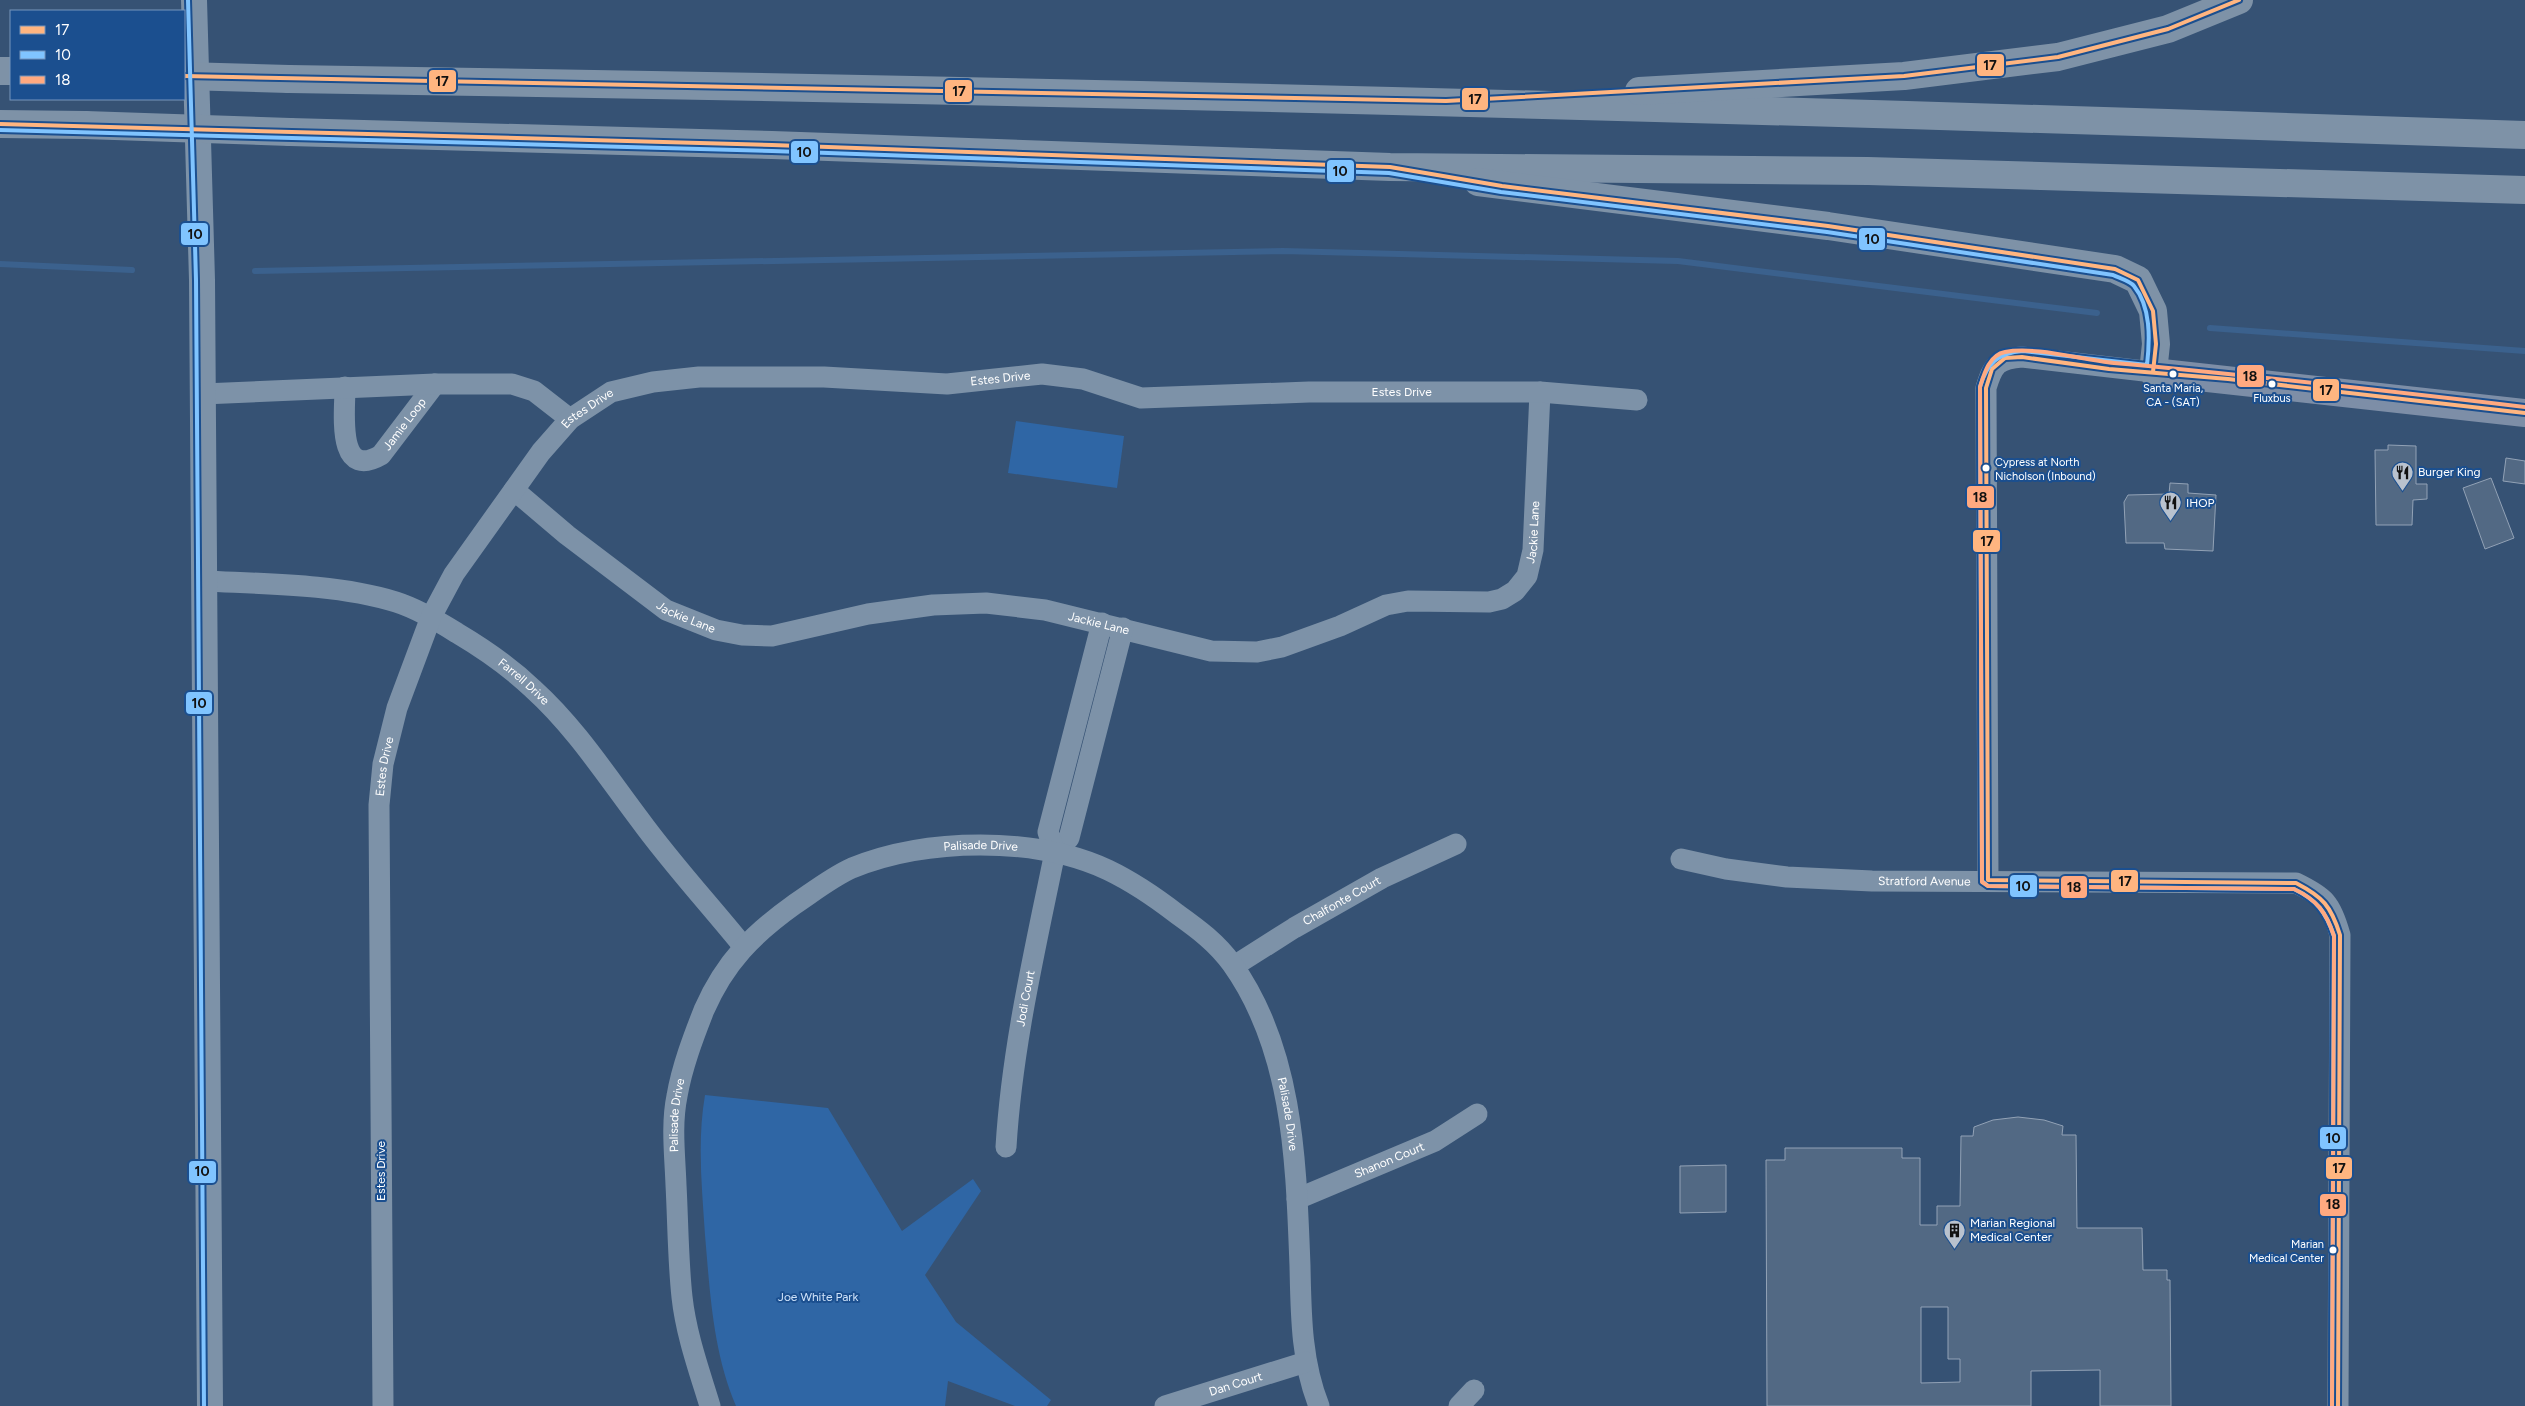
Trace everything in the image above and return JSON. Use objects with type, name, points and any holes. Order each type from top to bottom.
[{"type":"highway","points":[[1446,101],[1904,76],[2058,57],[2168,29],[2239,0]]},
{"type":"highway","points":[[185,76],[781,86],[1446,101],[1929,114],[2525,135]]},
{"type":"highway","points":[[0,124],[782,145],[1390,168],[1868,170],[2525,190]]},
{"type":"highway","points":[[1390,168],[1502,186],[1828,226],[2115,268],[2138,280],[2153,311],[2156,344],[2153,372]]},
{"type":"main road","points":[[2153,372],[2525,413]]},
{"type":"street","points":[[194,0],[203,394],[210,1406]]},
{"type":"street","points":[[1988,880],[1986,388],[1992,369],[2005,358],[2022,356],[2153,372]]},
{"type":"street","name":"Estes Drive","points":[[383,1406],[378,805],[382,764],[397,708],[431,617],[454,574],[541,452],[570,420],[611,392],[653,382],[699,377],[824,377],[947,384],[1042,374],[1083,379],[1141,398],[1308,392],[1540,392],[1637,400]]},
{"type":"street","name":"Jamie Loop","points":[[345,387],[345,442],[350,454],[358,460],[371,461],[381,455],[436,384]]},
{"type":"street","name":"Jamie Loop","points":[[203,394],[436,384],[512,384],[534,391],[570,420]]},
{"type":"street","name":"Jackie Lane","points":[[514,490],[567,536],[666,610],[716,630],[742,635],[772,636],[868,614],[933,606],[986,603],[1045,610],[1211,651],[1257,652],[1290,644],[1386,605],[1408,601],[1489,602],[1502,599],[1515,591],[1527,576],[1533,550],[1540,392]]},
{"type":"street","name":"Farrell Drive","points":[[205,581],[290,585],[360,594],[397,602],[431,617],[488,652],[533,689],[573,732],[610,777],[641,821],[744,946]]},
{"type":"street","name":"Jodi Court","points":[[1006,1147],[1009,1094],[1021,1019],[1055,852],[1048,832],[1102,623]]},
{"type":"street","name":"Jodi Court","points":[[1055,852],[1069,838],[1123,628]]},
{"type":"street","name":"Chalfonte Court","points":[[1234,966],[1294,928],[1382,878],[1456,844]]},
{"type":"street","name":"Palisade Drive","points":[[710,1406],[687,1328],[682,1296],[674,1116],[685,1063],[706,1007],[731,963],[744,946],[822,886],[851,869],[903,853],[955,845],[1055,852],[1104,868],[1146,891],[1205,935],[1234,966],[1257,1005],[1271,1041],[1283,1086],[1291,1132],[1297,1199],[1302,1335],[1306,1362],[1319,1406]]},
{"type":"street","name":"Stratford Avenue","points":[[1681,859],[1726,869],[1787,877],[1872,881],[1988,880],[2296,883],[2318,893],[2333,911],[2340,935],[2338,1406]]},
{"type":"street","name":"Shanon Court","points":[[1297,1199],[1435,1141],[1477,1114]]},
{"type":"street","name":"Dan Court","points":[[1165,1406],[1306,1362]]},
{"type":"street","points":[[1458,1406],[1474,1390]]},
{"type":"green space","points":[[1016,421],[1124,436],[1117,488],[1008,473]]},
{"type":"green space","name":"Joe White Park","points":[[705,1095],[828,1108],[902,1231],[973,1179],[981,1191],[925,1275],[956,1322],[1051,1400],[1047,1406],[1015,1406],[948,1381],[945,1406],[736,1406],[728,1386],[717,1343],[709,1279],[701,1165],[701,1130]]},
{"type":"building","name":"Burger King","points":[[2388,445],[2416,446],[2416,484],[2427,484],[2427,499],[2413,500],[2412,525],[2376,525],[2375,450],[2388,450]]},
{"type":"building","points":[[2506,458],[2525,461],[2525,484],[2503,481]]},
{"type":"building","points":[[2491,478],[2514,538],[2485,549],[2463,488]]},
{"type":"building","name":"IHOP","points":[[2170,483],[2188,484],[2188,493],[2216,495],[2213,551],[2165,549],[2164,543],[2126,543],[2124,502],[2128,495],[2169,494]]},
{"type":"building","name":"Marian Regional Medical Center","points":[[2018,1117],[2044,1120],[2063,1126],[2062,1135],[2076,1135],[2077,1228],[2142,1228],[2143,1270],[2167,1270],[2167,1280],[2170,1280],[2171,1406],[2100,1406],[2100,1370],[2031,1371],[2031,1406],[1767,1406],[1766,1160],[1785,1160],[1785,1148],[1902,1148],[1902,1158],[1920,1158],[1920,1225],[1937,1225],[1937,1206],[1960,1206],[1961,1136],[1973,1136],[1974,1127],[1993,1120]],"holes":[[[1921,1307],[1948,1307],[1948,1359],[1960,1359],[1960,1382],[1921,1383]]]},
{"type":"building","points":[[1726,1165],[1726,1212],[1680,1213],[1680,1166]]},
{"type":"waterway","points":[[255,271],[1283,251],[1678,261],[2097,313]]},
{"type":"waterway","points":[[0,264],[132,270]]},
{"type":"waterway","points":[[2210,328],[2525,351]]},
{"type":"transit line","name":"10","points":[[188,0],[196,280],[204,1406]]},
{"type":"transit line","name":"17","points":[[185,76],[1446,101],[1904,76],[2058,57],[2168,29],[2239,0]]},
{"type":"transit line","name":"17","points":[[0,124],[772,145],[1390,167],[1502,186],[1828,226],[2115,269],[2138,280],[2153,311],[2156,344],[2153,372]]},
{"type":"transit line","name":"10","points":[[0,130],[772,151],[1389,173],[1501,192],[1827,232],[2113,275],[2127,281],[2140,294],[2144,304],[2149,334],[2147,365],[2023,351],[2014,352],[2000,357],[1990,366],[1980,387],[1982,881],[1988,886],[2294,889],[2315,902],[2324,913],[2334,936],[2332,1406]]},
{"type":"transit line","name":"18","points":[[2332,1406],[2334,936],[2324,913],[2315,902],[2294,889],[1988,886],[1982,882],[1980,387],[1988,366],[1999,354],[2030,351],[2114,363],[2525,407]]},
{"type":"transit line","name":"17","points":[[2338,1406],[2340,935],[2329,909],[2313,893],[2296,883],[1988,880],[1986,388],[1992,369],[2005,358],[2022,357],[2109,369],[2228,379],[2525,413]]},
{"type":"place","name":"Santa Maria, CA - (SAT)","points":[[2173,374]]},
{"type":"place","name":"Fluxbus","points":[[2272,384]]},
{"type":"place","name":"Cypress at North Nicholson (Inbound)","points":[[1986,468]]},
{"type":"place","name":"Burger King","points":[[2402,491]]},
{"type":"place","name":"IHOP","points":[[2170,522]]},
{"type":"place","name":"Marian Regional Medical Center","points":[[1954,1249]]},
{"type":"place","name":"Marian Medical Center","points":[[2333,1250]]}]
